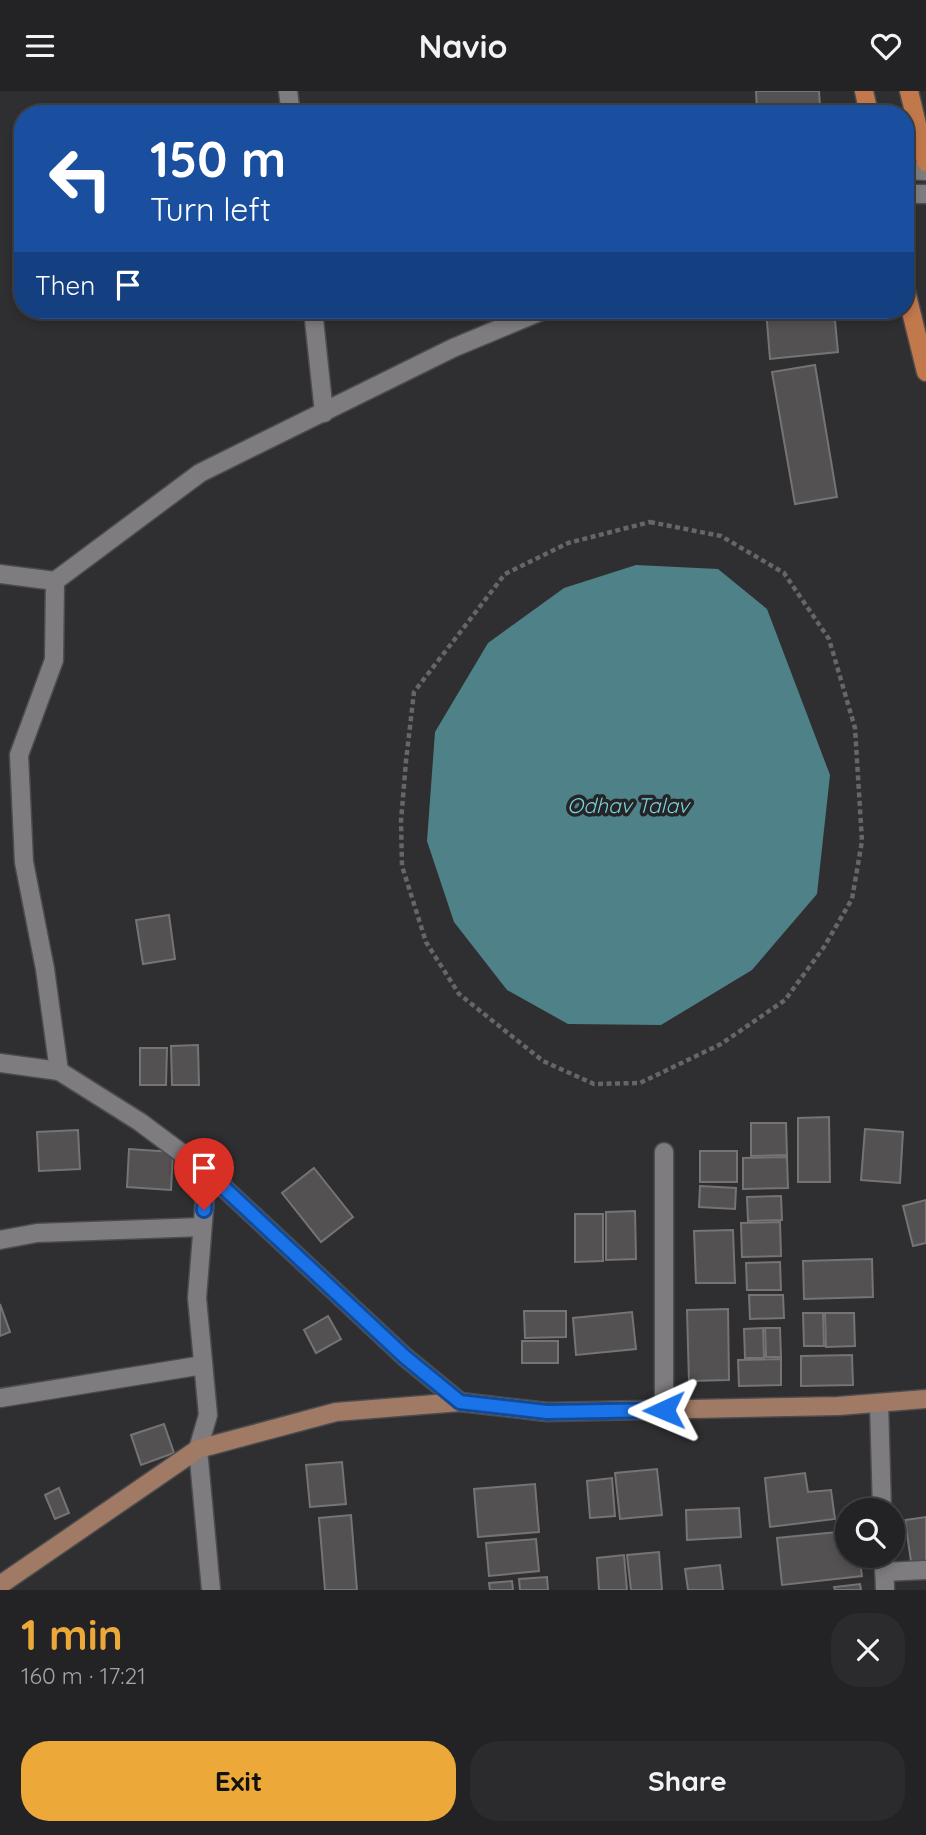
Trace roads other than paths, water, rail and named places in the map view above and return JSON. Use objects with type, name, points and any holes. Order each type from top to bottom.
[{"type":"main road","points":[[914,112],[926,162]]},
{"type":"main road","points":[[913,319],[926,372]]},
{"type":"street","points":[[314,319],[324,413]]},
{"type":"street","points":[[0,574],[55,581],[200,473],[453,348],[522,319]]},
{"type":"street","points":[[55,581],[54,660],[19,755],[24,862],[45,969],[59,1071]]},
{"type":"street","points":[[0,1063],[59,1071],[140,1122],[207,1172],[405,1357],[460,1402]]},
{"type":"street","points":[[664,1151],[664,1410]]},
{"type":"street","points":[[207,1172],[197,1298],[208,1415],[198,1449],[211,1590]]},
{"type":"street","points":[[0,1240],[37,1233],[202,1229]]},
{"type":"street","points":[[0,1398],[203,1365]]},
{"type":"street","points":[[0,1585],[198,1449],[336,1412],[460,1402],[547,1412],[926,1399]]},
{"type":"street","points":[[879,1402],[882,1498]]},
{"type":"street","points":[[884,1573],[926,1570]]},
{"type":"water","name":"Odhav Talav","points":[[636,565],[718,569],[767,609],[830,775],[817,894],[752,970],[661,1025],[568,1024],[507,990],[454,922],[427,841],[435,732],[488,643],[564,588]]}]
